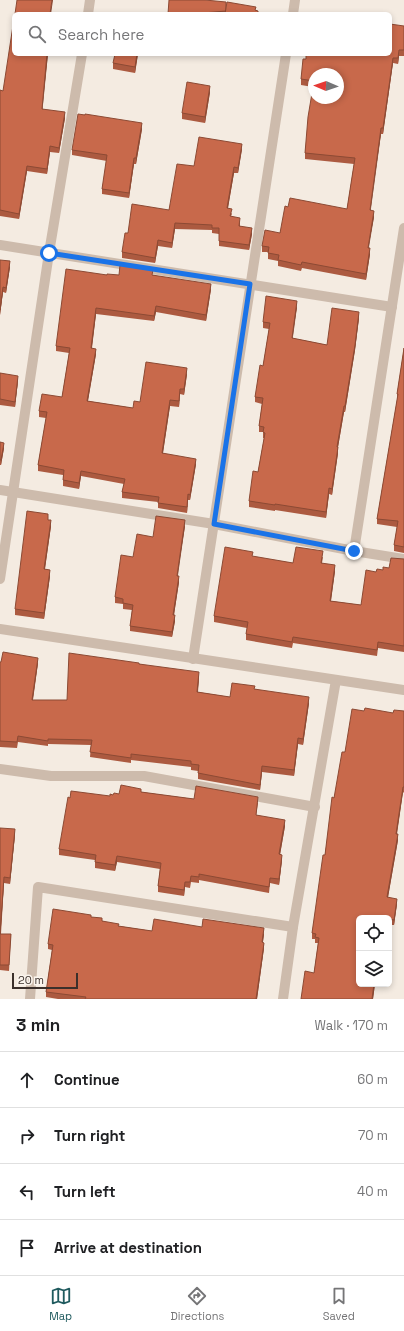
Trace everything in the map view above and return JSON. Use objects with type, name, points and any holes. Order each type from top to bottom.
[{"type":"street","points":[[88,12],[90,0]]},
{"type":"street","points":[[293,12],[295,0]]},
{"type":"street","points":[[0,579],[49,253],[82,56]]},
{"type":"street","points":[[193,659],[286,56]]},
{"type":"street","points":[[354,551],[404,228]]},
{"type":"street","points":[[0,246],[392,306]]},
{"type":"street","points":[[0,490],[214,524],[404,559]]},
{"type":"street","points":[[0,629],[404,690]]},
{"type":"street","points":[[283,999],[293,927],[336,680]]},
{"type":"street","points":[[0,769],[50,776],[144,776],[315,807]]},
{"type":"street","points":[[30,999],[38,887],[293,927]]},
{"type":"building","points":[[17,0],[52,0],[50,12],[15,12]]},
{"type":"building","points":[[169,0],[205,0],[226,2],[226,11],[168,12]]},
{"type":"building","points":[[227,2],[256,7],[255,10],[258,11],[258,12],[225,12]]},
{"type":"building","points":[[392,24],[404,26],[404,50],[399,50],[398,58],[393,58],[383,128],[381,128],[370,210],[374,211],[368,248],[370,248],[366,274],[302,262],[301,265],[278,260],[279,255],[268,253],[269,247],[262,246],[265,230],[280,233],[285,206],[288,207],[290,198],[347,209],[355,158],[305,153],[310,104],[344,104],[344,68],[308,68],[308,80],[301,79],[303,59],[306,59],[306,56],[392,56]]},
{"type":"building","points":[[12,32],[12,56],[47,56],[42,109],[65,112],[59,148],[50,146],[47,169],[27,166],[19,214],[0,210],[0,90],[3,91]]},
{"type":"building","points":[[115,56],[137,56],[135,67],[113,63]]},
{"type":"building","points":[[187,82],[210,86],[205,117],[182,113]]},
{"type":"building","points":[[78,114],[142,123],[136,158],[134,158],[129,193],[102,189],[107,155],[72,150]]},
{"type":"building","points":[[199,137],[242,144],[238,168],[234,167],[227,208],[232,209],[230,216],[240,218],[239,226],[252,228],[249,245],[219,241],[219,228],[212,228],[212,225],[175,223],[172,243],[158,240],[155,258],[122,252],[125,233],[128,233],[132,204],[169,210],[177,164],[194,166]]},
{"type":"building","points":[[0,260],[10,261],[6,288],[3,287],[0,310]]},
{"type":"building","points":[[120,265],[153,270],[152,275],[211,284],[206,315],[156,306],[154,316],[96,308],[91,348],[96,349],[87,401],[133,408],[134,401],[140,402],[146,362],[187,368],[184,389],[180,389],[179,401],[170,400],[162,453],[196,459],[190,495],[188,494],[187,507],[158,503],[159,497],[122,492],[125,479],[81,471],[79,483],[63,480],[64,470],[38,465],[47,412],[39,411],[42,394],[62,397],[70,348],[56,346],[66,269],[107,275],[119,275]]},
{"type":"building","points":[[266,296],[297,301],[292,338],[327,345],[332,308],[359,312],[355,345],[337,447],[332,489],[329,488],[326,512],[249,501],[253,471],[258,472],[265,433],[263,432],[264,427],[259,426],[263,398],[255,397],[260,365],[263,366],[270,323],[263,322]]},
{"type":"building","points":[[404,348],[404,547],[394,545],[398,521],[377,519],[398,394]]},
{"type":"building","points":[[0,373],[18,376],[15,402],[0,399]]},
{"type":"building","points":[[0,442],[4,443],[1,460],[0,460]]},
{"type":"building","points":[[27,511],[48,514],[48,520],[51,520],[44,569],[50,570],[44,613],[15,609]]},
{"type":"building","points":[[156,516],[185,520],[177,576],[179,576],[172,632],[130,626],[133,605],[123,603],[123,599],[115,597],[121,555],[133,557],[137,534],[153,537]]},
{"type":"building","points":[[225,547],[253,552],[252,556],[293,563],[296,547],[323,551],[321,563],[335,565],[330,601],[361,605],[366,570],[376,572],[377,569],[383,570],[383,567],[389,568],[391,558],[404,559],[404,646],[378,642],[377,650],[293,637],[292,642],[246,634],[248,622],[214,616]]},
{"type":"building","points":[[3,652],[38,658],[32,700],[67,700],[69,653],[199,672],[197,692],[230,697],[232,683],[255,686],[254,689],[309,697],[303,739],[298,738],[294,770],[262,766],[260,785],[198,773],[199,765],[191,764],[191,761],[131,754],[131,758],[90,752],[92,740],[48,739],[48,741],[18,736],[17,742],[0,741],[0,662]]},
{"type":"building","points":[[365,708],[393,713],[394,710],[404,711],[404,787],[396,834],[398,834],[387,897],[397,899],[394,920],[392,920],[392,915],[356,915],[356,987],[374,987],[372,999],[301,999],[305,971],[314,973],[319,938],[315,937],[316,934],[312,933],[323,855],[325,855],[332,797],[334,798],[342,752],[345,752],[352,709],[364,711]]},
{"type":"building","points":[[121,785],[141,789],[141,792],[194,799],[196,786],[258,797],[256,815],[285,820],[279,854],[282,855],[279,879],[270,878],[269,887],[199,874],[199,877],[191,876],[190,882],[185,882],[184,890],[158,886],[161,863],[117,856],[115,865],[95,862],[96,855],[59,849],[68,797],[70,798],[71,791],[110,796],[110,794],[113,795],[114,793],[119,794]]},
{"type":"building","points":[[0,828],[15,829],[10,878],[4,877],[0,934]]},
{"type":"building","points":[[53,909],[91,915],[91,917],[102,918],[102,921],[119,924],[118,926],[152,931],[154,919],[202,927],[203,919],[264,928],[262,942],[264,943],[256,999],[85,999],[86,997],[46,992],[53,945],[48,944]]},
{"type":"building","points":[[0,934],[11,934],[9,965],[0,965]]},
{"type":"route","points":[[49,253],[250,284],[214,524],[354,551]]}]
